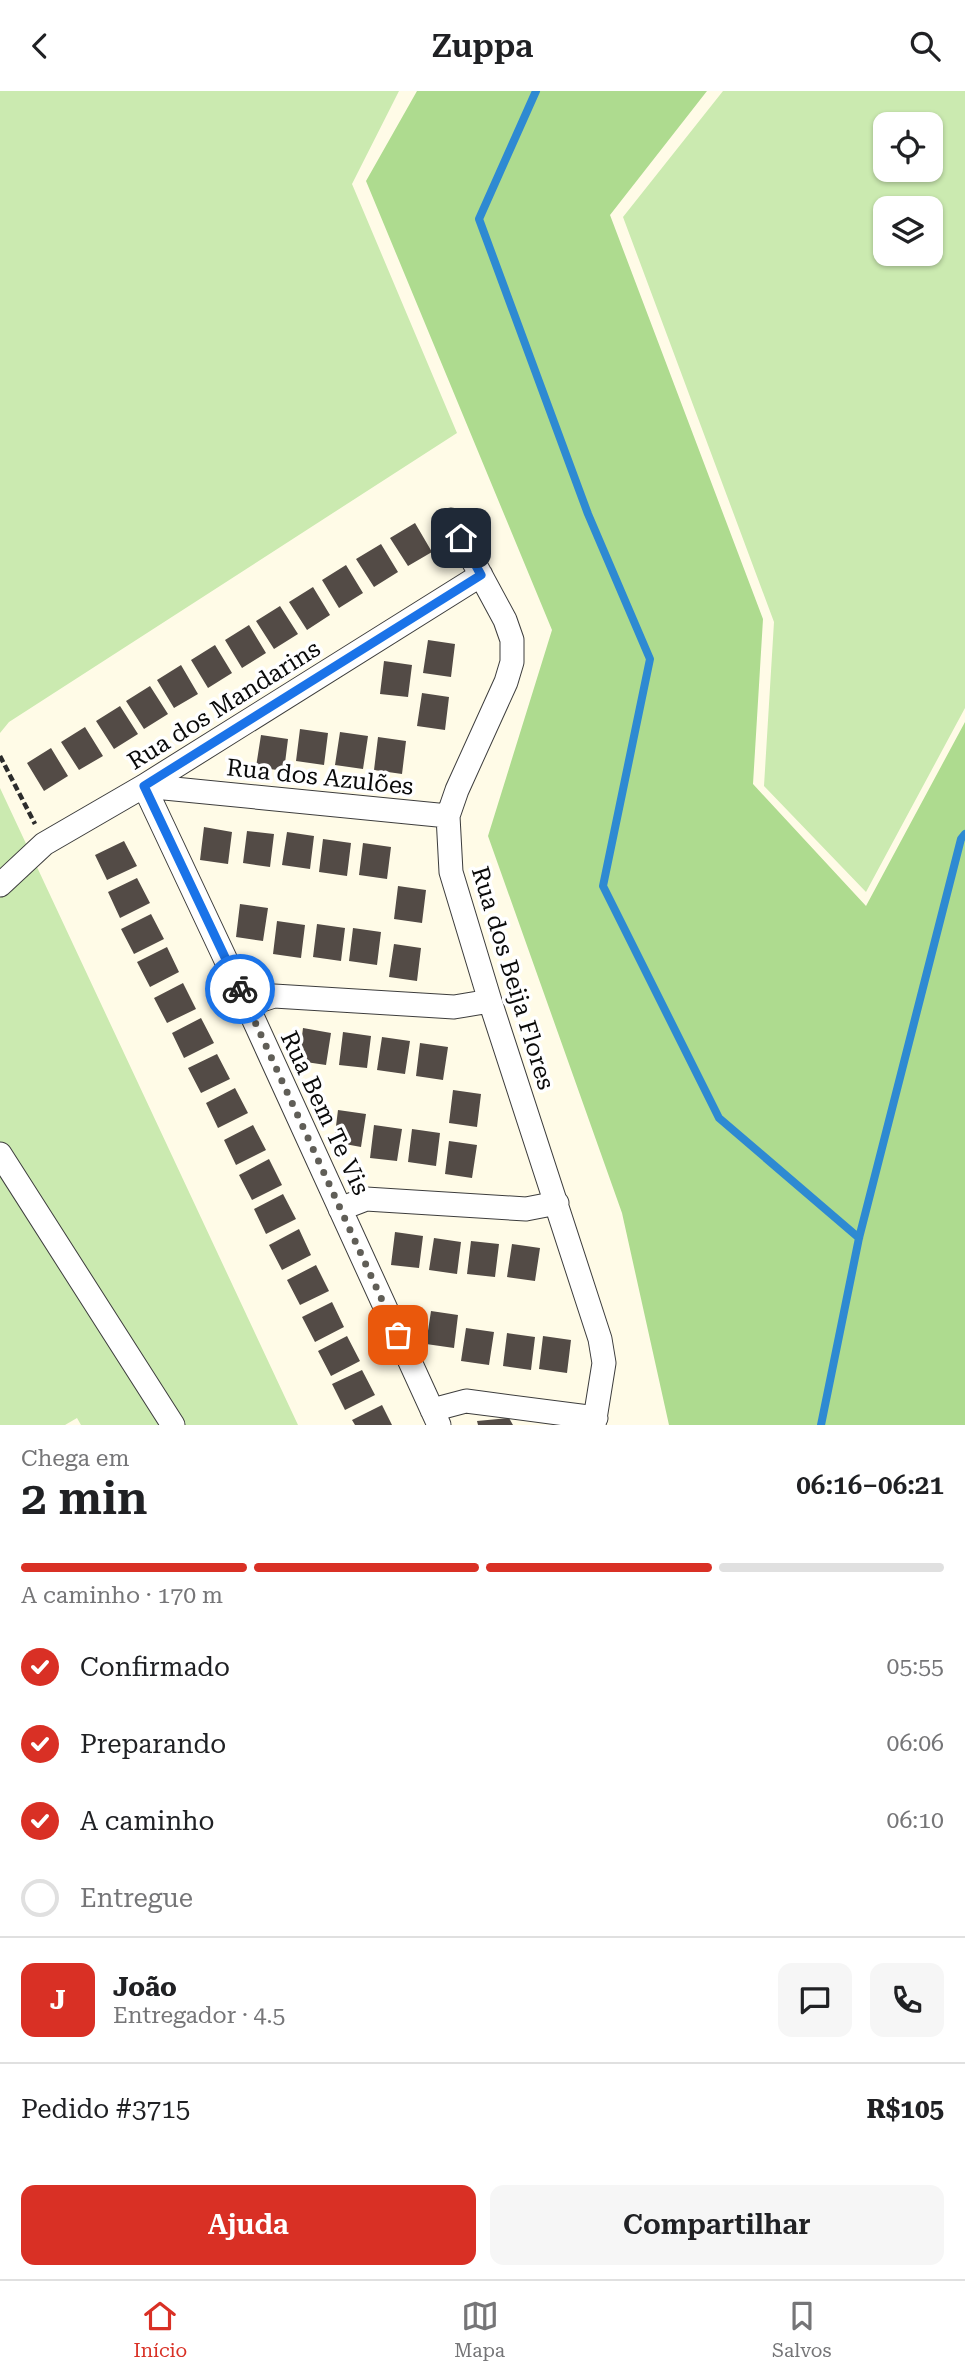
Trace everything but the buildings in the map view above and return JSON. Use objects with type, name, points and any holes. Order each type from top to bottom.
[{"type":"street","name":"Rua dos Beija Flores","points":[[452,520],[505,620],[512,641],[512,662],[506,682],[448,816],[451,872],[489,1001],[600,1339],[604,1363],[595,1422]]},
{"type":"street","name":"Rua dos Mandarins","points":[[0,884],[44,844],[144,786],[481,575]]},
{"type":"street","name":"Rua dos Azulões","points":[[144,786],[448,816]]},
{"type":"street","name":"Rua Bem Te Vis","points":[[144,786],[436,1418]]},
{"type":"street","points":[[247,1005],[274,996],[454,1007],[489,1001]]},
{"type":"street","points":[[0,1154],[173,1425]]},
{"type":"street","points":[[340,1209],[366,1199],[526,1209],[557,1203]]},
{"type":"street","points":[[436,1418],[466,1401],[595,1422]]},
{"type":"path","points":[[0,755],[44,844]]},
{"type":"green space","points":[[0,91],[399,91],[352,184],[457,433],[9,722],[0,733]]},
{"type":"green space","points":[[417,91],[707,91],[610,215],[763,619],[753,784],[866,906],[965,722],[965,1425],[669,1425],[622,1213],[488,836],[552,630],[366,181]]},
{"type":"green space","points":[[723,91],[965,91],[965,708],[866,892],[764,786],[774,622],[623,217]]},
{"type":"green space","points":[[0,788],[298,1425],[81,1425],[77,1418],[65,1425],[0,1425]]},
{"type":"waterway","points":[[536,91],[479,219],[588,514],[650,659],[603,886],[719,1118],[859,1238]]},
{"type":"waterway","points":[[821,1425],[859,1238],[961,839],[965,834]]},
{"type":"way so far","points":[[240,989],[398,1335]]},
{"type":"route","points":[[240,989],[144,786],[481,575],[461,538]]}]
